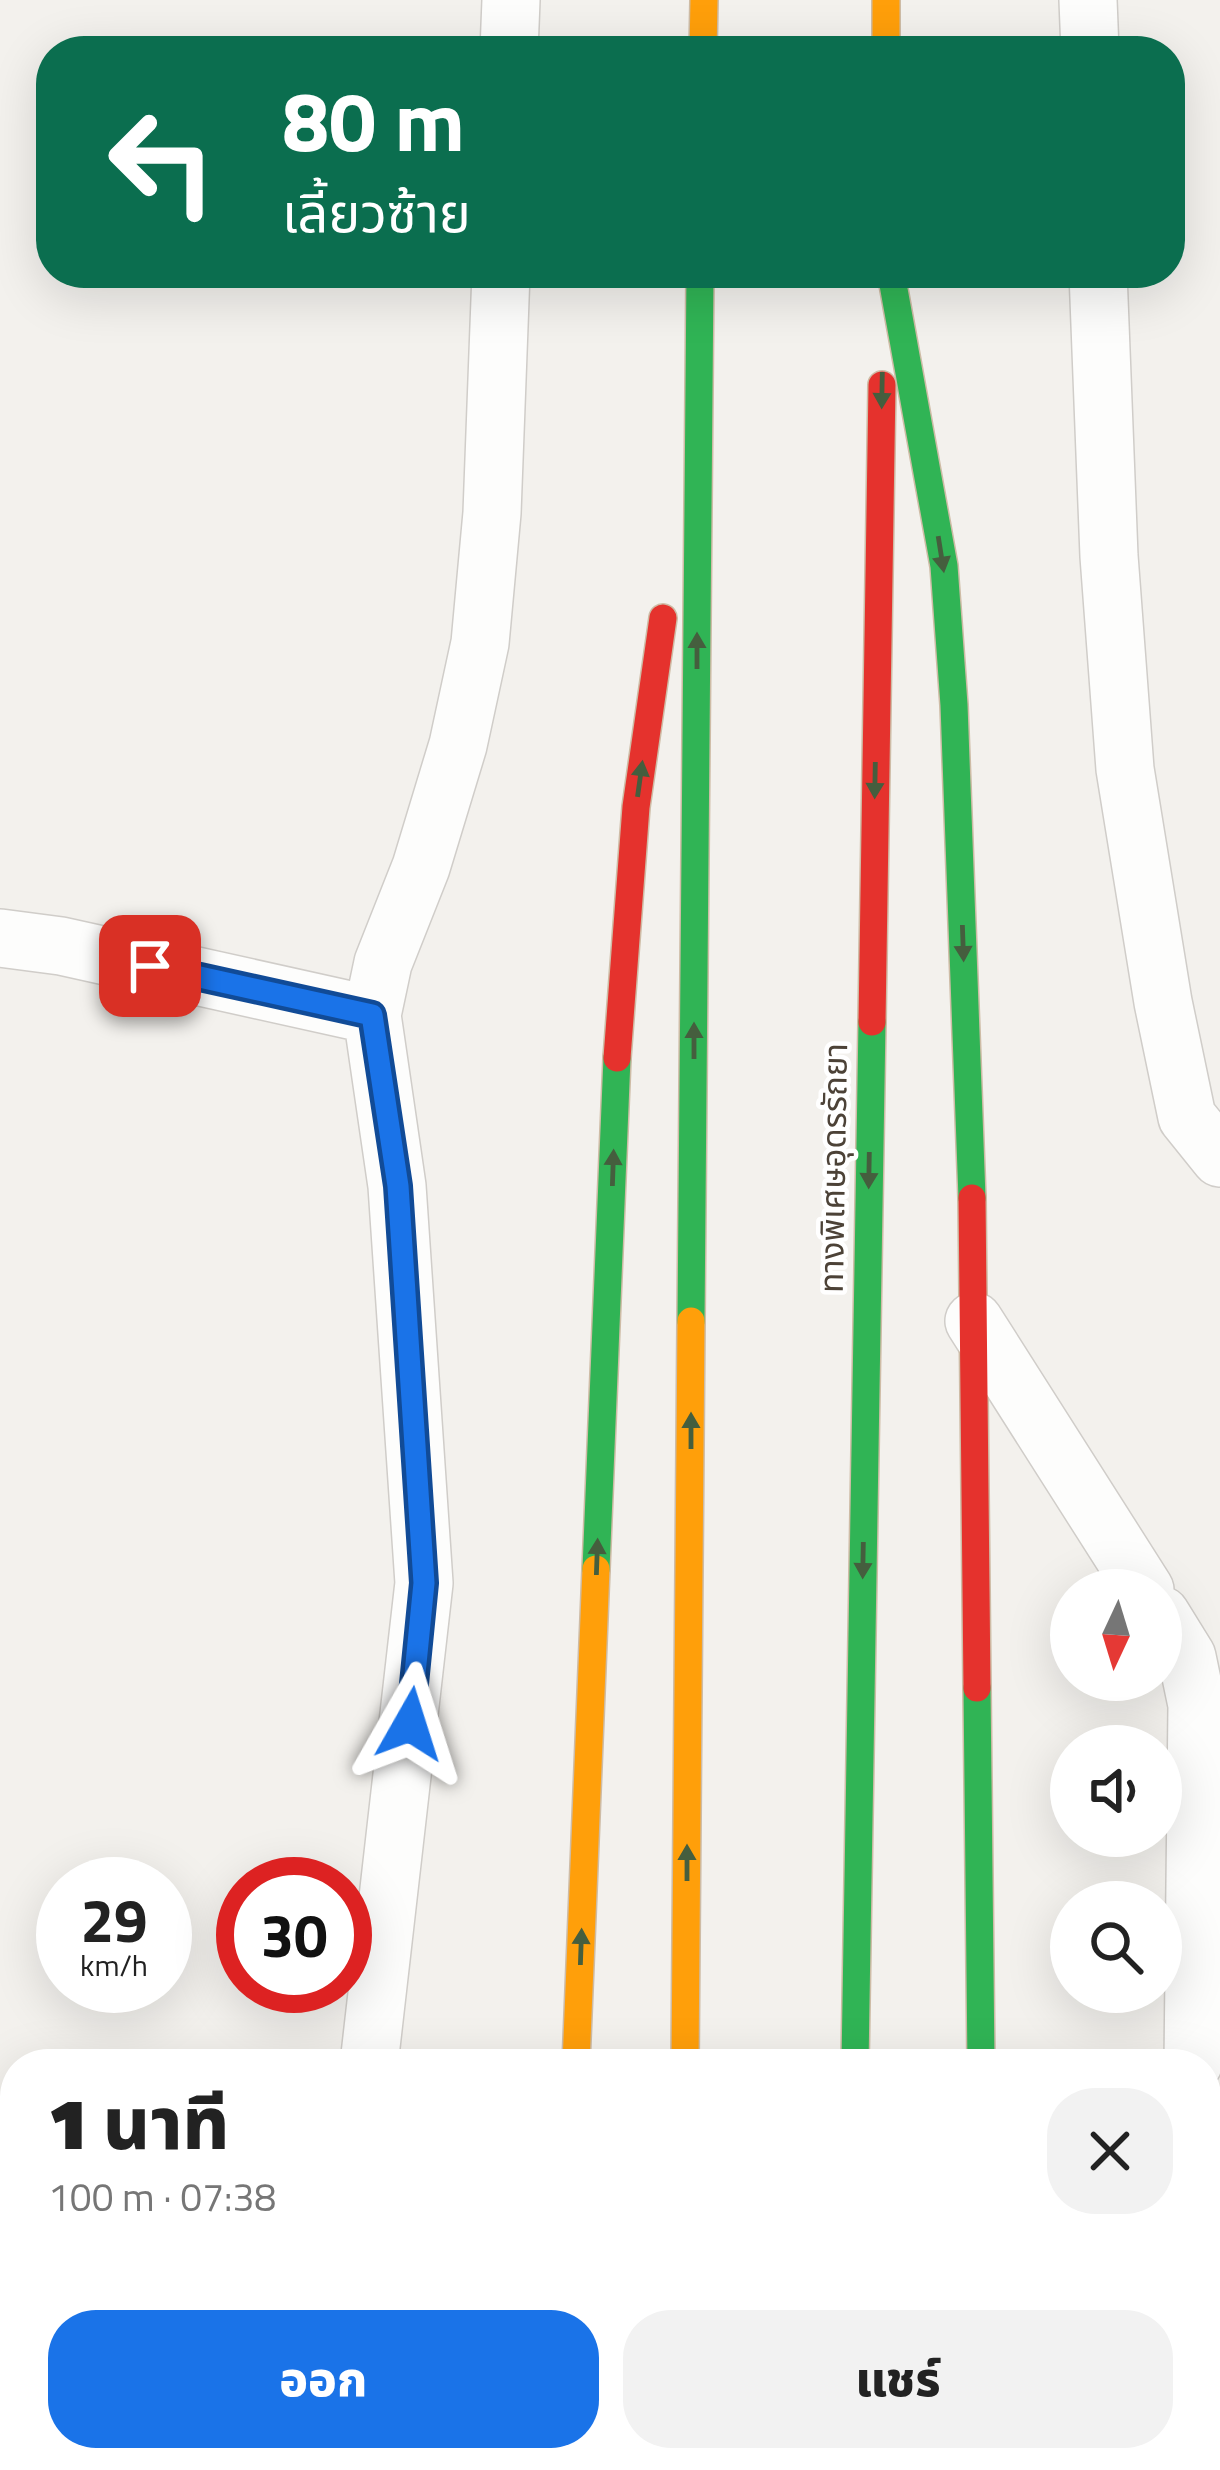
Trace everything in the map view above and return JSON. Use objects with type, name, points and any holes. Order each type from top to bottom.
[{"type":"highway","points":[[703,36],[704,0]]},
{"type":"highway","points":[[886,0],[886,36]]},
{"type":"highway","points":[[686,2049],[700,288]]},
{"type":"highway","name":"ทางพิเศษอุดรรัถยา","points":[[855,2049],[887,288]]},
{"type":"highway","points":[[890,288],[944,566],[955,705],[974,1321],[981,2049]]},
{"type":"highway","points":[[577,2049],[620,997],[636,807],[700,329]]},
{"type":"street","points":[[510,36],[511,0]]},
{"type":"street","points":[[1088,0],[1089,36]]},
{"type":"street","points":[[372,2049],[424,1583],[398,1186],[377,989],[458,745],[480,643],[492,513],[500,288]]},
{"type":"street","points":[[1099,288],[1109,556],[1124,769],[1163,1003],[1204,1138]]},
{"type":"street","points":[[0,938],[377,989]]},
{"type":"street","points":[[974,1321],[1132,1569]]},
{"type":"street","points":[[1182,1649],[1197,1705],[1193,2049]]},
{"type":"traffic: fast","points":[[691,1321],[700,288]]},
{"type":"traffic: fast","points":[[894,288],[944,566],[954,705],[972,1198]]},
{"type":"traffic: fast","points":[[855,2049],[872,1022]]},
{"type":"traffic: fast","points":[[596,1569],[617,1058]]},
{"type":"traffic: fast","points":[[977,1688],[981,2049]]},
{"type":"traffic: slow","points":[[703,36],[704,0]]},
{"type":"traffic: slow","points":[[886,0],[886,36]]},
{"type":"traffic: slow","points":[[685,2049],[691,1321]]},
{"type":"traffic: slow","points":[[577,2049],[596,1569]]},
{"type":"traffic: jam","points":[[872,1022],[882,385]]},
{"type":"traffic: jam","points":[[617,1058],[636,807],[663,618]]},
{"type":"traffic: jam","points":[[972,1198],[977,1688]]},
{"type":"route","points":[[150,966],[372,1015],[398,1186],[424,1583],[410,1724]]}]
